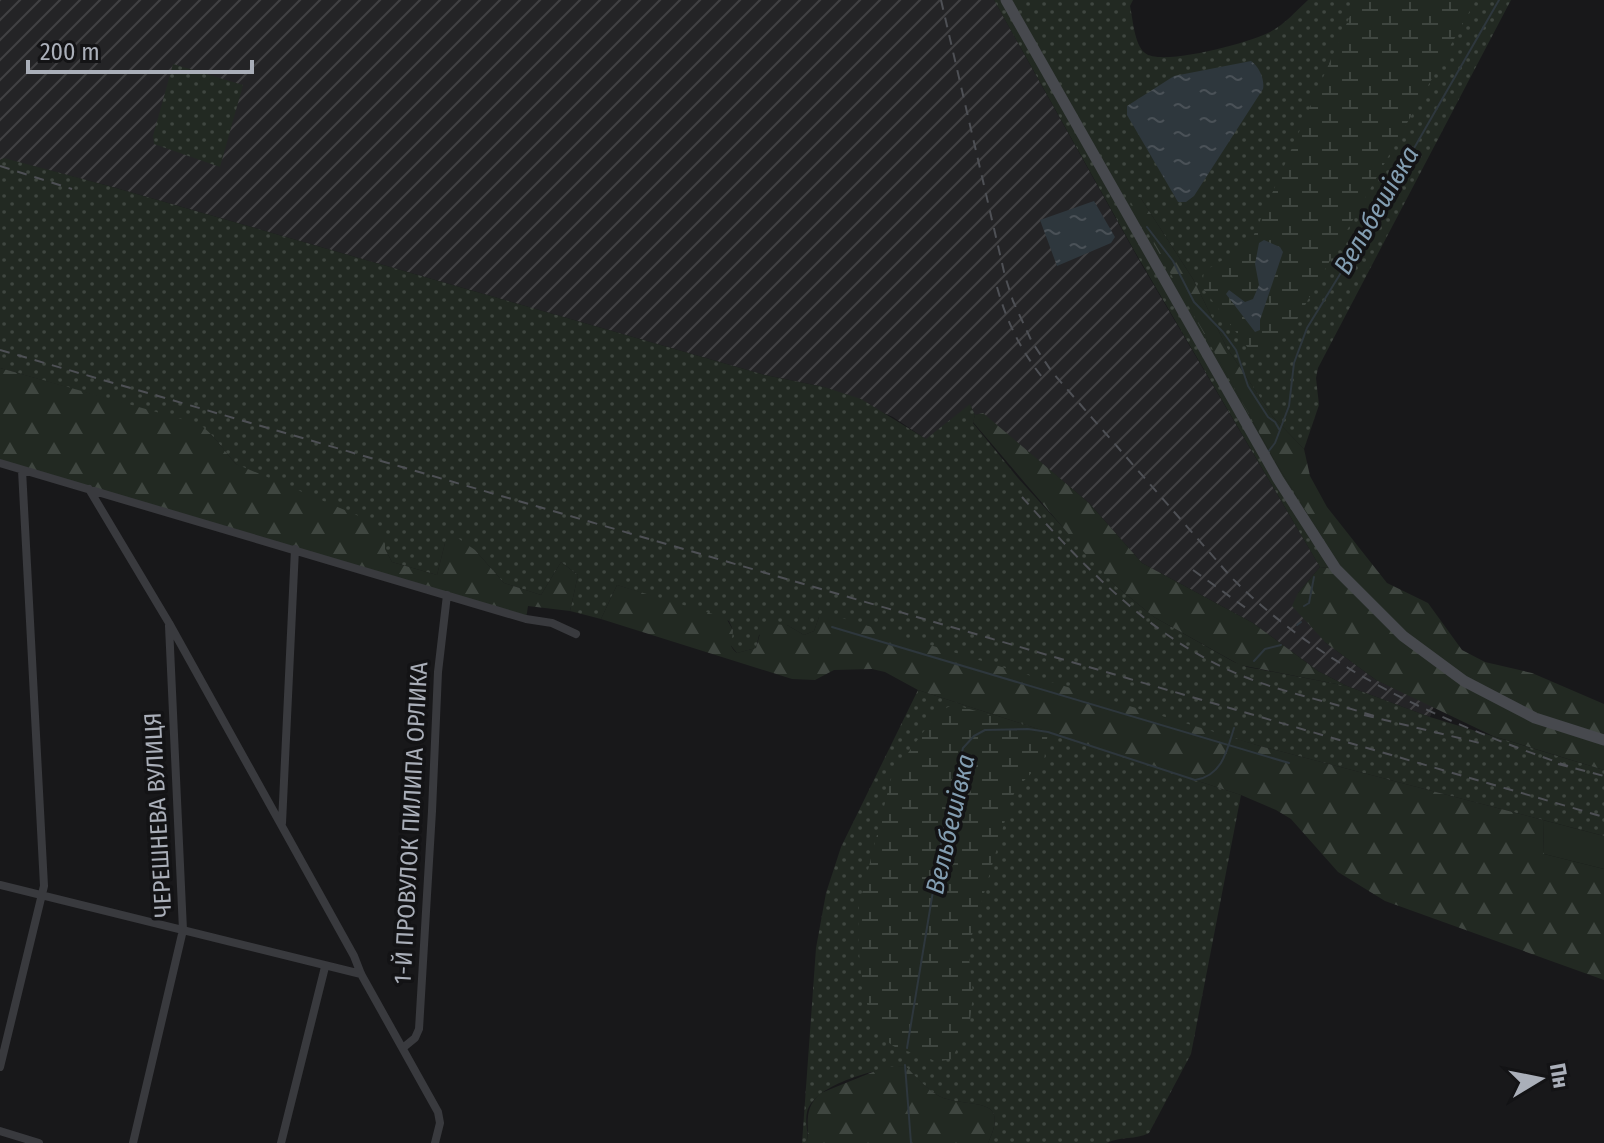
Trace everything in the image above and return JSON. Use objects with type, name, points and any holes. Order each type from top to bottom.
[{"type":"street","points":[[1006,0],[1278,479],[1336,569],[1403,636],[1464,681],[1535,718],[1604,740]]},
{"type":"street","points":[[0,463],[526,619],[552,623],[576,634]]},
{"type":"street","points":[[0,1067],[43,896],[22,470]]},
{"type":"street","points":[[89,489],[169,623],[404,1047],[440,1116],[435,1143]]},
{"type":"street","points":[[282,826],[295,549]]},
{"type":"street","name":"1-Й ПРОВУЛОК ПИЛИПА ОРЛИКА","points":[[404,1047],[415,1038],[419,1029],[438,672],[447,595]]},
{"type":"street","name":"ЧЕРЕШНЕВА ВУЛИЦЯ","points":[[133,1143],[183,930],[169,623]]},
{"type":"street","points":[[0,885],[361,974]]},
{"type":"street","points":[[281,1143],[325,967]]},
{"type":"street","points":[[0,1131],[39,1143]]},
{"type":"shaded area","points":[[0,0],[994,0],[1139,260],[1320,567],[1298,593],[1326,643],[1376,680],[1434,706],[1430,717],[1347,686],[1318,671],[1253,623],[1142,563],[1089,503],[983,414],[975,415],[970,405],[927,440],[893,417],[824,387],[765,375],[109,186],[0,160]]},
{"type":"green space","points":[[994,0],[1133,0],[1130,6],[1141,49],[1154,57],[1169,57],[1207,52],[1270,32],[1308,0],[1511,0],[1318,368],[1319,405],[1304,449],[1273,417],[1227,348],[1193,279],[1140,197],[1129,197],[1276,463],[1341,566],[1336,569],[1320,567],[1135,252]]},
{"type":"green space","points":[[1357,0],[1476,0],[1290,332],[1269,350],[1251,352],[1202,287],[1204,271],[1240,250],[1252,239]]},
{"type":"green space","points":[[173,64],[243,85],[220,167],[154,144],[153,136]]},
{"type":"green space","points":[[4,158],[765,375],[824,387],[861,399],[926,439],[970,404],[975,415],[973,423],[1018,478],[1117,587],[1154,617],[1247,667],[1347,686],[1430,717],[1604,770],[1604,836],[1260,746],[819,617],[814,631],[804,635],[787,625],[759,635],[756,648],[737,653],[729,643],[733,630],[729,621],[617,585],[601,619],[570,611],[578,575],[561,562],[541,595],[504,583],[475,550],[445,543],[437,575],[392,562],[385,549],[236,464],[199,425],[0,368],[0,160]]},
{"type":"green space","points":[[1128,197],[1140,197],[1193,279],[1227,348],[1273,417],[1304,449],[1310,476],[1327,507],[1387,583],[1428,603],[1462,650],[1485,662],[1532,673],[1604,704],[1604,770],[1493,736],[1376,680],[1326,643],[1292,606],[1298,593],[1320,567],[1335,569],[1340,566],[1276,463]]},
{"type":"green space","points":[[0,368],[199,424],[236,464],[373,522],[385,530],[385,549],[392,562],[437,575],[445,543],[455,536],[475,550],[504,583],[541,595],[561,562],[578,575],[570,611],[528,606],[526,619],[22,470],[0,459]]},
{"type":"green space","points":[[983,413],[1089,503],[1142,563],[1253,623],[1318,671],[1347,686],[1240,665],[1154,617],[1117,587],[1089,558],[973,422],[975,415]]},
{"type":"green space","points":[[617,585],[726,618],[733,630],[731,645],[737,653],[756,648],[761,630],[769,624],[787,625],[804,635],[814,631],[819,617],[829,614],[1260,746],[1543,820],[1544,854],[1604,869],[1604,980],[1385,901],[1338,872],[1291,819],[1241,795],[918,690],[885,672],[872,669],[834,670],[815,680],[792,679],[601,619]]},
{"type":"green space","points":[[918,690],[1241,795],[1191,1054],[1149,1133],[1107,1143],[988,1143],[994,1127],[990,1109],[939,1096],[905,1066],[865,1074],[822,1093],[807,1112],[808,1143],[802,1143],[816,948],[826,893],[841,847]]},
{"type":"green space","points":[[959,706],[1048,732],[1044,760],[1016,789],[1010,803],[968,949],[973,994],[970,1021],[952,1059],[936,1062],[895,1047],[873,1021],[862,982],[859,906],[892,775],[935,716],[948,707]]},
{"type":"green space","points":[[1543,820],[1604,836],[1604,869],[1544,854]]},
{"type":"green space","points":[[905,1066],[939,1096],[990,1109],[994,1127],[988,1143],[808,1143],[809,1109],[821,1093],[885,1067]]},
{"type":"water","points":[[1251,61],[1261,74],[1263,89],[1194,196],[1186,202],[1178,202],[1127,115],[1127,106],[1174,76]]},
{"type":"water","points":[[1094,201],[1115,237],[1111,243],[1057,266],[1040,220]]},
{"type":"water","points":[[1264,240],[1280,247],[1283,252],[1260,320],[1260,330],[1255,332],[1226,294],[1229,290],[1245,302],[1253,299],[1259,285],[1255,264],[1259,243]]},
{"type":"waterway","name":"Вельбешівка","points":[[1268,452],[1275,443],[1289,406],[1294,363],[1307,328],[1366,232],[1499,0]]},
{"type":"waterway","name":"Вельбешівка","points":[[1147,227],[1173,261],[1194,302],[1236,350],[1248,386],[1279,429]]},
{"type":"waterway","name":"Вельбешівка","points":[[1304,606],[1309,603],[1314,577]]},
{"type":"waterway","name":"Вельбешівка","points":[[1297,625],[1301,622]]},
{"type":"waterway","points":[[832,627],[1289,763]]},
{"type":"waterway","name":"Вельбешівка","points":[[1254,661],[1265,649],[1281,645]]},
{"type":"waterway","name":"Вельбешівка","points":[[907,1048],[943,831],[963,748],[974,736],[985,730],[1048,732],[1195,780],[1204,778],[1217,768],[1226,754],[1234,728]]},
{"type":"waterway","name":"Вельбешівка","points":[[905,1065],[911,1143]]},
{"type":"railway","points":[[941,0],[1005,276],[1032,342],[1052,372],[1231,577],[1306,640],[1388,691],[1477,732],[1568,766]]},
{"type":"railway","points":[[0,166],[72,189]]},
{"type":"railway","points":[[997,287],[1016,337],[1046,382]]},
{"type":"railway","points":[[0,350],[1604,817]]},
{"type":"railway","points":[[1022,497],[1097,576],[1151,623],[1181,644],[1212,662],[1261,683],[1374,716]]},
{"type":"railway","points":[[1193,570],[1250,611]]},
{"type":"railway","points":[[1364,715],[1484,744]]},
{"type":"railway","points":[[1558,764],[1604,776]]}]
